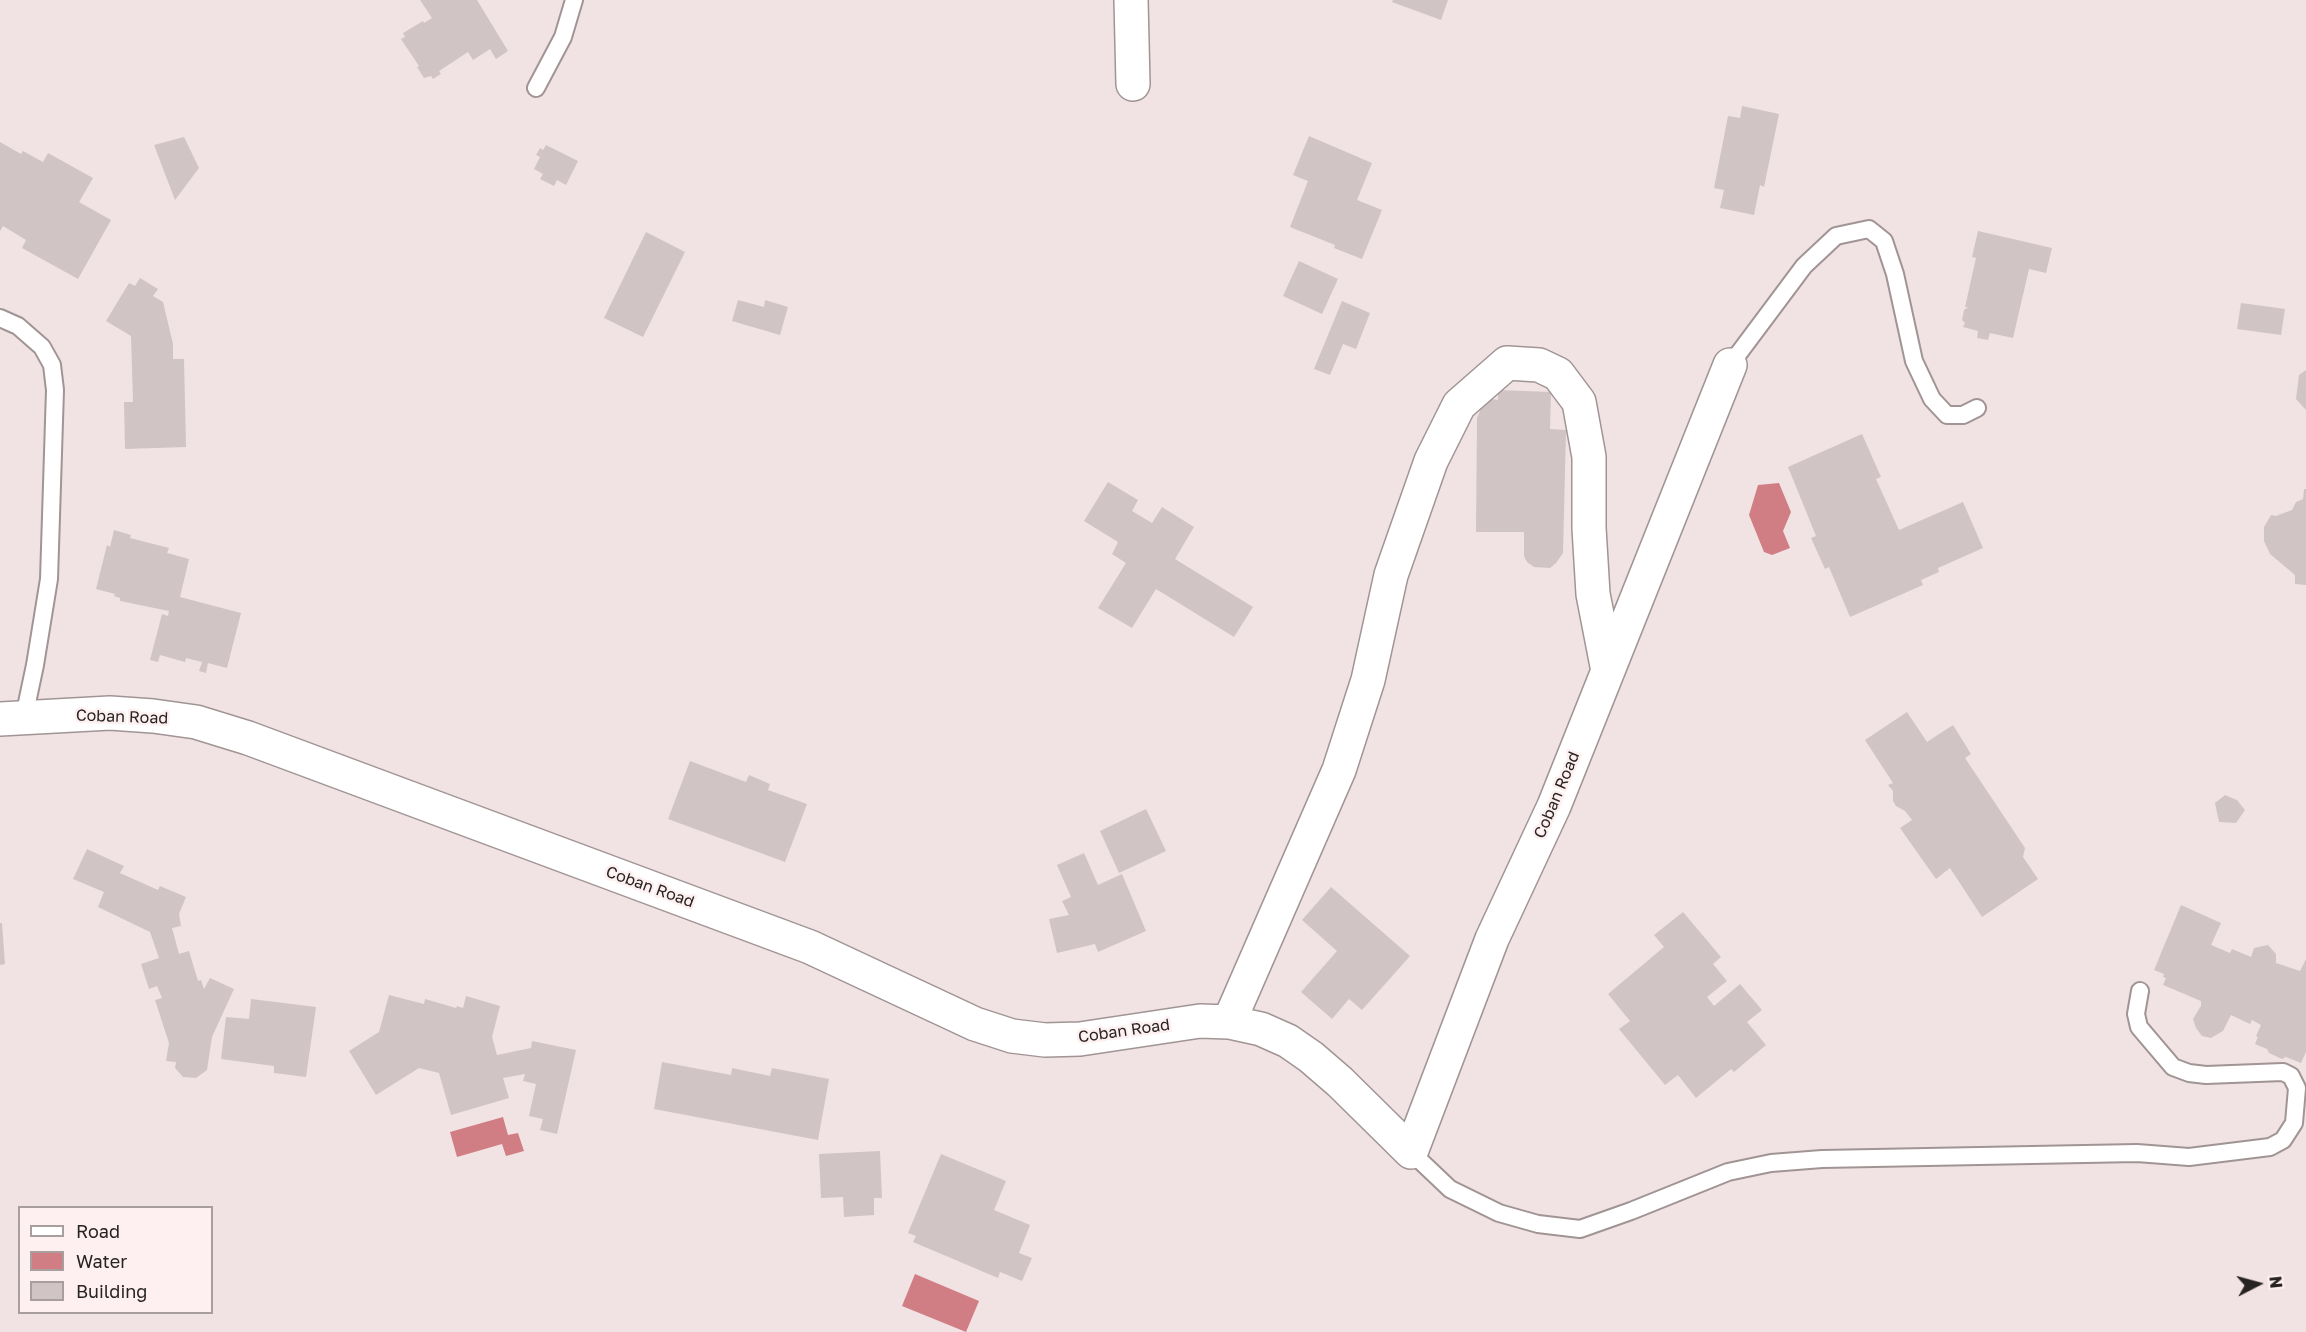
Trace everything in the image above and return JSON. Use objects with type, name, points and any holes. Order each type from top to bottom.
[{"type":"street","points":[[1131,0],[1133,84]]},
{"type":"street","points":[[1229,1022],[1339,770],[1368,680],[1391,575],[1431,461],[1459,405],[1507,363],[1539,365],[1558,374],[1579,402],[1589,456],[1589,528],[1593,594],[1608,671]]},
{"type":"street","name":"Coban Road","points":[[12,718],[110,713],[153,716],[196,722],[248,738],[810,946],[975,1024],[1012,1035],[1045,1040],[1080,1039],[1200,1021],[1229,1022],[1261,1029],[1288,1041],[1311,1057],[1340,1082],[1411,1152],[1492,939],[1554,806],[1730,365]]},
{"type":"lane","points":[[536,88],[563,37],[574,0]]},
{"type":"lane","points":[[1730,365],[1804,266],[1836,236],[1869,229],[1884,241],[1895,274],[1914,361],[1932,399],[1947,415],[1963,415],[1977,408]]},
{"type":"lane","points":[[0,318],[18,326],[42,347],[52,364],[55,390],[49,579],[35,665],[12,718]]},
{"type":"lane","points":[[1411,1152],[1450,1189],[1499,1213],[1538,1224],[1580,1229],[1728,1172],[1771,1163],[1822,1159],[2137,1153],[2189,1157],[2270,1147],[2283,1140],[2294,1123],[2297,1088],[2291,1076],[2283,1072],[2206,1075],[2189,1073],[2173,1067],[2139,1027],[2136,1014],[2140,992]]},
{"type":"water","points":[[1779,483],[1791,512],[1783,531],[1790,548],[1772,555],[1764,552],[1749,515],[1758,485]]},
{"type":"water","points":[[503,1117],[508,1135],[518,1133],[524,1151],[506,1156],[502,1144],[457,1157],[450,1132]]},
{"type":"water","points":[[915,1274],[979,1301],[966,1332],[902,1306]]},
{"type":"building","points":[[420,0],[477,0],[508,51],[496,59],[490,49],[473,60],[468,52],[439,71],[441,74],[433,79],[431,76],[424,78],[401,39],[405,37],[403,33],[432,18]]},
{"type":"building","points":[[1393,0],[1448,0],[1441,20],[1392,2]]},
{"type":"building","points":[[1742,106],[1779,114],[1764,187],[1760,185],[1754,215],[1720,208],[1724,190],[1714,188],[1728,116],[1740,118]]},
{"type":"building","points":[[1309,136],[1372,163],[1357,200],[1382,210],[1362,259],[1334,248],[1335,245],[1290,227],[1308,181],[1293,175]]},
{"type":"building","points":[[184,137],[199,168],[175,200],[154,145]]},
{"type":"building","points":[[0,142],[21,154],[23,151],[43,162],[48,153],[93,178],[79,202],[111,220],[78,279],[22,248],[26,240],[3,226],[0,231]]},
{"type":"building","points":[[546,145],[578,161],[566,185],[557,180],[554,186],[540,179],[543,174],[534,169],[540,157],[536,155],[540,148],[543,150]]},
{"type":"building","points":[[1978,231],[2052,248],[2046,273],[2029,269],[2013,338],[1990,333],[1988,340],[1977,338],[1978,331],[1963,327],[1965,323],[1962,320],[1964,310],[1968,307],[1965,307],[1976,258],[1972,257]]},
{"type":"building","points":[[646,232],[685,252],[643,337],[604,318]]},
{"type":"building","points":[[1299,261],[1338,279],[1322,314],[1283,296]]},
{"type":"building","points":[[140,278],[158,289],[153,296],[163,302],[173,344],[173,359],[184,359],[186,447],[125,449],[124,402],[133,402],[131,336],[106,321],[129,283],[135,286]]},
{"type":"building","points":[[738,300],[764,307],[765,300],[788,307],[780,335],[732,321]]},
{"type":"building","points":[[1342,301],[1370,313],[1356,349],[1343,344],[1330,375],[1314,369]]},
{"type":"building","points":[[2241,303],[2285,309],[2281,335],[2237,329]]},
{"type":"building","points":[[2306,370],[2306,410],[2296,399],[2299,375]]},
{"type":"building","points":[[1498,390],[1551,392],[1550,429],[1566,430],[1563,553],[1550,568],[1534,567],[1527,562],[1524,556],[1524,532],[1476,532],[1477,418],[1483,404],[1492,399],[1498,400]]},
{"type":"building","points":[[1862,434],[1881,477],[1876,479],[1899,530],[1963,502],[1983,548],[1938,568],[1939,572],[1921,580],[1923,585],[1850,617],[1829,567],[1825,569],[1811,538],[1816,536],[1788,467]]},
{"type":"building","points":[[1108,482],[1138,500],[1132,511],[1152,523],[1162,507],[1194,527],[1175,559],[1253,607],[1234,637],[1156,589],[1132,628],[1098,608],[1126,563],[1112,554],[1118,542],[1084,521]]},
{"type":"building","points":[[2304,489],[2306,489],[2306,585],[2295,584],[2295,575],[2270,554],[2264,541],[2264,527],[2271,515],[2276,516],[2292,510],[2296,502],[2303,499]]},
{"type":"building","points":[[114,530],[131,535],[130,538],[169,548],[167,553],[189,559],[180,597],[241,613],[227,668],[208,663],[206,673],[199,671],[202,662],[186,658],[185,662],[160,655],[158,662],[150,660],[162,614],[168,616],[169,611],[120,601],[120,598],[114,596],[115,594],[96,589],[107,545],[110,547]]},
{"type":"building","points":[[1907,712],[1927,742],[1953,725],[1971,754],[1965,758],[2025,848],[2023,857],[2038,879],[1982,917],[1950,868],[1936,879],[1900,828],[1912,820],[1893,801],[1893,791],[1888,785],[1893,783],[1865,740]]},
{"type":"building","points":[[690,761],[746,782],[749,775],[770,784],[768,790],[807,804],[785,862],[668,819]]},
{"type":"building","points":[[2225,795],[2237,800],[2245,810],[2236,823],[2219,822],[2215,803]]},
{"type":"building","points":[[1146,809],[1166,851],[1119,873],[1100,831]]},
{"type":"building","points":[[87,849],[124,866],[120,873],[158,890],[160,886],[186,897],[179,914],[181,926],[172,928],[179,954],[189,951],[198,981],[201,980],[204,989],[210,978],[234,989],[212,1037],[207,1070],[196,1078],[183,1077],[175,1068],[176,1062],[166,1061],[169,1043],[155,1000],[162,998],[157,986],[149,989],[141,964],[159,958],[150,932],[98,907],[104,892],[73,879]]},
{"type":"building","points":[[1084,853],[1098,885],[1122,874],[1146,931],[1098,952],[1095,944],[1057,953],[1049,919],[1069,915],[1062,901],[1071,897],[1057,865]]},
{"type":"building","points":[[1331,887],[1410,956],[1362,1010],[1349,999],[1332,1019],[1301,992],[1337,951],[1302,920]]},
{"type":"building","points":[[2181,905],[2221,923],[2211,945],[2230,953],[2232,949],[2251,957],[2254,948],[2268,945],[2276,954],[2276,963],[2300,971],[2306,959],[2306,1052],[2301,1063],[2286,1057],[2282,1059],[2255,1044],[2261,1025],[2252,1020],[2250,1024],[2231,1015],[2223,1031],[2211,1038],[2202,1036],[2193,1019],[2201,1006],[2201,1001],[2163,985],[2166,978],[2163,977],[2164,974],[2154,970]]},
{"type":"building","points":[[1683,912],[1721,957],[1713,964],[1727,981],[1707,997],[1714,1006],[1740,984],[1762,1010],[1747,1022],[1766,1045],[1734,1072],[1731,1069],[1696,1098],[1678,1075],[1665,1085],[1619,1029],[1630,1021],[1608,994],[1664,947],[1654,935]]},
{"type":"building","points":[[0,923],[2,923],[5,964],[0,965]]},
{"type":"building","points":[[389,995],[424,1004],[425,999],[456,1008],[457,1006],[463,1008],[466,996],[500,1006],[492,1037],[497,1055],[531,1048],[532,1041],[576,1050],[557,1134],[540,1130],[543,1119],[529,1116],[536,1084],[523,1081],[525,1074],[503,1078],[509,1098],[451,1115],[439,1073],[419,1068],[376,1095],[349,1051],[379,1032]]},
{"type":"building","points":[[251,999],[316,1007],[306,1077],[274,1073],[274,1066],[221,1059],[226,1017],[249,1019]]},
{"type":"building","points":[[662,1062],[731,1075],[732,1068],[770,1076],[772,1068],[829,1079],[818,1140],[654,1109]]},
{"type":"building","points":[[880,1151],[882,1198],[874,1198],[874,1215],[844,1217],[843,1197],[821,1198],[819,1154]]},
{"type":"building","points":[[941,1154],[1006,1181],[994,1210],[1030,1225],[1019,1253],[1032,1258],[1022,1281],[1000,1272],[998,1278],[913,1242],[916,1236],[908,1233]]}]
